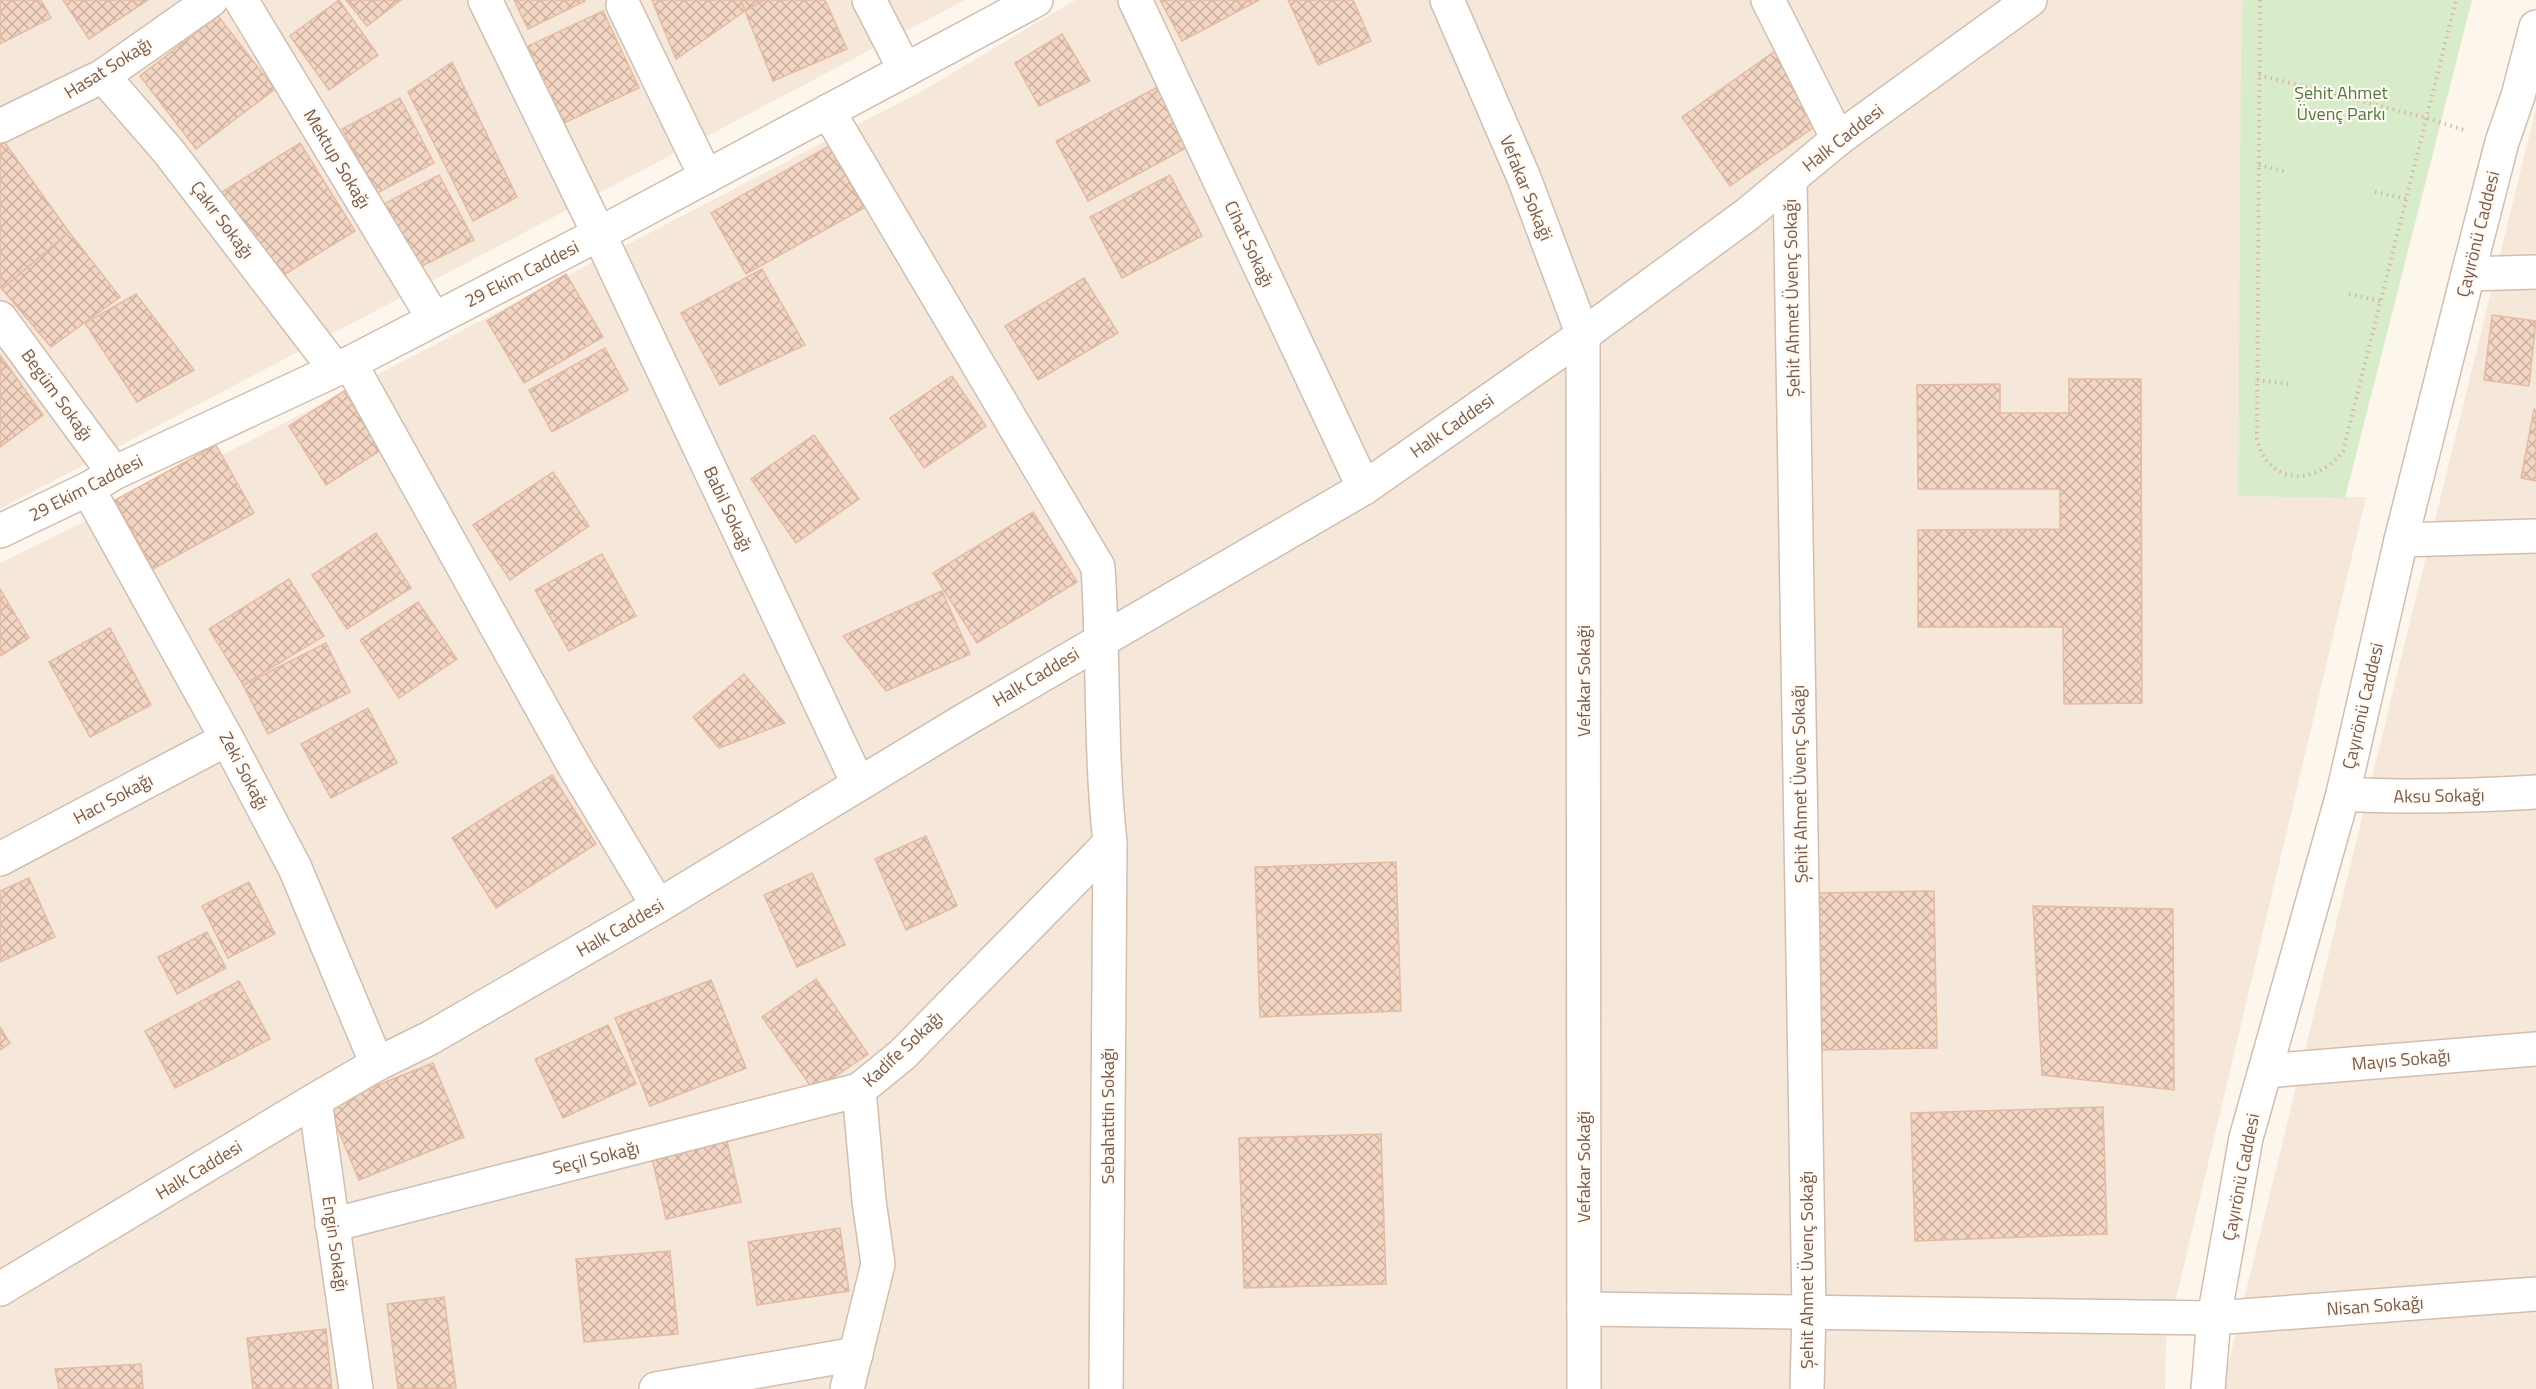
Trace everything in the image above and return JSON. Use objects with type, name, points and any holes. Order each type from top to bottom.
[{"type":"street","name":"Hasat Sokağı","points":[[0,126],[103,76],[211,0]]},
{"type":"street","name":"Mektup Sokağı","points":[[241,0],[434,319]]},
{"type":"street","name":"Babil Sokağı","points":[[485,0],[599,234],[858,783]]},
{"type":"street","points":[[869,0],[905,70]]},
{"type":"street","name":"29 Ekim Caddesi","points":[[0,531],[342,366],[434,319],[599,234],[1035,0]]},
{"type":"street","name":"Cihat Sokağı","points":[[1135,0],[1364,488]]},
{"type":"street","name":"Vefakar Sokaği","points":[[1447,0],[1524,178],[1583,335],[1584,1389]]},
{"type":"street","points":[[1768,0],[1838,139]]},
{"type":"street","name":"Halk Caddesi","points":[[0,1289],[315,1100],[377,1064],[430,1038],[744,856],[858,783],[1102,638],[1364,488],[1583,335],[1749,213],[1838,139],[2030,0]]},
{"type":"street","points":[[623,5],[706,177]]},
{"type":"street","name":"Çayırönü Caddesi","points":[[2208,1389],[2214,1318],[2246,1138],[2343,794],[2401,540],[2468,274],[2502,142],[2535,32]]},
{"type":"street","name":"Çakır Sokağı","points":[[103,76],[169,152],[342,366],[658,906]]},
{"type":"street","name":"Sebahattin Sokağı","points":[[828,111],[1098,567],[1102,638],[1104,789],[1110,843],[1106,1389]]},
{"type":"street","name":"Şehit Ahmet Üvenç Sokağı","points":[[1791,179],[1809,1312],[1807,1389]]},
{"type":"street","points":[[2468,274],[2536,272]]},
{"type":"street","name":"Begüm Sokağı","points":[[0,318],[101,481]]},
{"type":"street","name":"Zeki Sokağı","points":[[101,481],[227,740],[295,868],[377,1064]]},
{"type":"street","points":[[2401,540],[2536,536]]},
{"type":"street","name":"Hacı Sokağı","points":[[0,859],[227,740]]},
{"type":"street","name":"Aksu Sokağı","points":[[2343,794],[2398,797],[2480,796],[2536,792]]},
{"type":"street","name":"Kadife Sokağı","points":[[847,1389],[878,1264],[869,1201],[859,1090],[902,1055],[1110,843]]},
{"type":"street","name":"Mayıs Sokağı","points":[[2265,1071],[2536,1049]]},
{"type":"street","name":"Seçil Sokağı","points":[[333,1225],[859,1090]]},
{"type":"street","name":"Engin Sokağı","points":[[315,1100],[356,1389]]},
{"type":"street","name":"Nisan Sokağı","points":[[1584,1309],[2214,1318],[2536,1294]]},
{"type":"street","points":[[656,1389],[856,1354]]},
{"type":"path","points":[[2260,0],[2257,439],[2259,450],[2268,462],[2283,474],[2295,477],[2317,473],[2328,467],[2343,451],[2457,0]]},
{"type":"path","points":[[2259,75],[2427,118],[2502,142]]},
{"type":"path","points":[[2259,165],[2288,171]]},
{"type":"path","points":[[2375,192],[2407,199]]},
{"type":"path","points":[[2349,294],[2380,301]]},
{"type":"path","points":[[2257,380],[2289,384]]},
{"type":"shaded area","points":[[0,0],[965,0],[0,509]]},
{"type":"shaded area","points":[[1075,0],[2246,0],[2238,496],[2366,497],[2166,1341],[2165,1389],[0,1389],[0,563],[246,443],[922,91]]},
{"type":"shaded area","points":[[2536,108],[2536,1389],[2225,1389],[2226,1373]]},
{"type":"green space","name":"Şehit Ahmet Üvenç Parkı","points":[[2243,0],[2472,0],[2345,498],[2238,496]]},
{"type":"building","points":[[0,0],[41,0],[51,18],[0,44]]},
{"type":"building","points":[[63,0],[148,0],[89,39]]},
{"type":"building","points":[[339,0],[378,55],[329,90],[290,36]]},
{"type":"building","points":[[346,0],[401,0],[367,26]]},
{"type":"building","points":[[514,0],[584,0],[585,1],[528,29]]},
{"type":"building","points":[[652,0],[741,0],[745,11],[676,59]]},
{"type":"building","points":[[741,0],[764,0],[745,11]]},
{"type":"building","points":[[764,0],[825,0],[847,49],[773,81],[745,11]]},
{"type":"building","points":[[1160,0],[1259,0],[1182,41]]},
{"type":"building","points":[[1288,0],[1353,0],[1371,41],[1318,65]]},
{"type":"building","points":[[603,11],[639,88],[562,124],[526,47]]},
{"type":"building","points":[[218,16],[275,89],[196,149],[140,76]]},
{"type":"building","points":[[1062,34],[1090,81],[1039,106],[1015,63]]},
{"type":"building","points":[[1775,51],[1824,120],[1730,186],[1682,117]]},
{"type":"building","points":[[452,62],[517,197],[473,221],[408,92]]},
{"type":"building","points":[[1165,83],[1197,142],[1088,201],[1056,141]]},
{"type":"building","points":[[400,98],[434,163],[377,193],[342,129]]},
{"type":"building","points":[[0,136],[69,232],[2,289],[0,287]]},
{"type":"building","points":[[300,143],[355,231],[274,281],[219,194]]},
{"type":"building","points":[[829,146],[864,208],[746,274],[711,213]]},
{"type":"building","points":[[439,175],[474,240],[416,269],[382,205]]},
{"type":"building","points":[[1170,175],[1202,236],[1122,278],[1090,217]]},
{"type":"building","points":[[69,232],[120,297],[51,347],[2,289]]},
{"type":"building","points":[[762,269],[805,345],[720,385],[681,313]]},
{"type":"building","points":[[566,274],[603,337],[524,383],[487,321]]},
{"type":"building","points":[[1084,278],[1118,333],[1038,380],[1005,326]]},
{"type":"building","points":[[136,294],[194,370],[137,402],[85,323]]},
{"type":"building","points":[[2492,315],[2536,321],[2529,386],[2484,380]]},
{"type":"building","points":[[605,348],[628,390],[552,432],[529,390]]},
{"type":"building","points":[[0,355],[43,415],[0,447]]},
{"type":"building","points":[[952,376],[986,426],[924,468],[890,418]]},
{"type":"building","points":[[2069,379],[2141,379],[2142,703],[2064,704],[2063,627],[1918,627],[1918,530],[2060,529],[2060,489],[1918,489],[1917,385],[2000,384],[2000,413],[2069,413]]},
{"type":"building","points":[[344,391],[381,450],[326,485],[289,426]]},
{"type":"building","points":[[2534,409],[2536,410],[2536,481],[2521,478]]},
{"type":"building","points":[[814,435],[859,499],[796,543],[751,479]]},
{"type":"building","points":[[216,445],[254,513],[153,569],[115,500]]},
{"type":"building","points":[[553,472],[589,526],[510,580],[473,525]]},
{"type":"building","points":[[1033,512],[1077,582],[977,643],[933,573]]},
{"type":"building","points":[[376,533],[411,588],[347,629],[312,575]]},
{"type":"building","points":[[602,554],[636,616],[569,651],[535,590]]},
{"type":"building","points":[[289,579],[324,636],[243,685],[209,629]]},
{"type":"building","points":[[0,589],[29,638],[0,656]]},
{"type":"building","points":[[942,591],[970,654],[886,691],[843,636]]},
{"type":"building","points":[[418,602],[457,659],[399,698],[360,640]]},
{"type":"building","points":[[110,628],[151,705],[90,737],[49,662]]},
{"type":"building","points":[[326,643],[350,692],[268,734],[243,685]]},
{"type":"building","points":[[744,674],[785,723],[719,748],[693,717]]},
{"type":"building","points":[[368,708],[397,763],[331,798],[301,744]]},
{"type":"building","points":[[552,775],[596,844],[496,908],[452,838]]},
{"type":"building","points":[[926,836],[957,906],[906,930],[875,859]]},
{"type":"building","points":[[1396,862],[1401,1011],[1260,1017],[1255,867]]},
{"type":"building","points":[[812,873],[845,945],[797,967],[764,895]]},
{"type":"building","points":[[29,878],[55,937],[0,962],[0,891]]},
{"type":"building","points":[[249,882],[275,934],[228,958],[202,906]]},
{"type":"building","points":[[1934,891],[1937,1048],[1821,1050],[1818,893]]},
{"type":"building","points":[[2033,906],[2173,909],[2174,1090],[2042,1075]]},
{"type":"building","points":[[207,932],[226,968],[177,994],[158,957]]},
{"type":"building","points":[[816,979],[868,1054],[814,1091],[762,1017]]},
{"type":"building","points":[[711,980],[746,1068],[650,1106],[615,1018]]},
{"type":"building","points":[[239,981],[270,1039],[175,1088],[145,1031]]},
{"type":"building","points":[[608,1025],[636,1084],[563,1118],[535,1059]]},
{"type":"building","points":[[0,1027],[10,1043],[0,1050]]},
{"type":"building","points":[[433,1063],[464,1137],[359,1180],[328,1105]]},
{"type":"building","points":[[2103,1107],[2107,1234],[1915,1241],[1911,1113]]},
{"type":"building","points":[[1381,1134],[1386,1284],[1244,1288],[1239,1138]]},
{"type":"building","points":[[726,1137],[741,1202],[666,1219],[651,1154]]},
{"type":"building","points":[[840,1228],[849,1291],[757,1305],[748,1242]]},
{"type":"building","points":[[670,1251],[678,1334],[584,1342],[576,1259]]},
{"type":"building","points":[[444,1297],[456,1388],[398,1389],[387,1304]]},
{"type":"building","points":[[326,1329],[332,1389],[253,1389],[247,1338]]},
{"type":"building","points":[[141,1364],[143,1389],[59,1389],[55,1369]]}]
